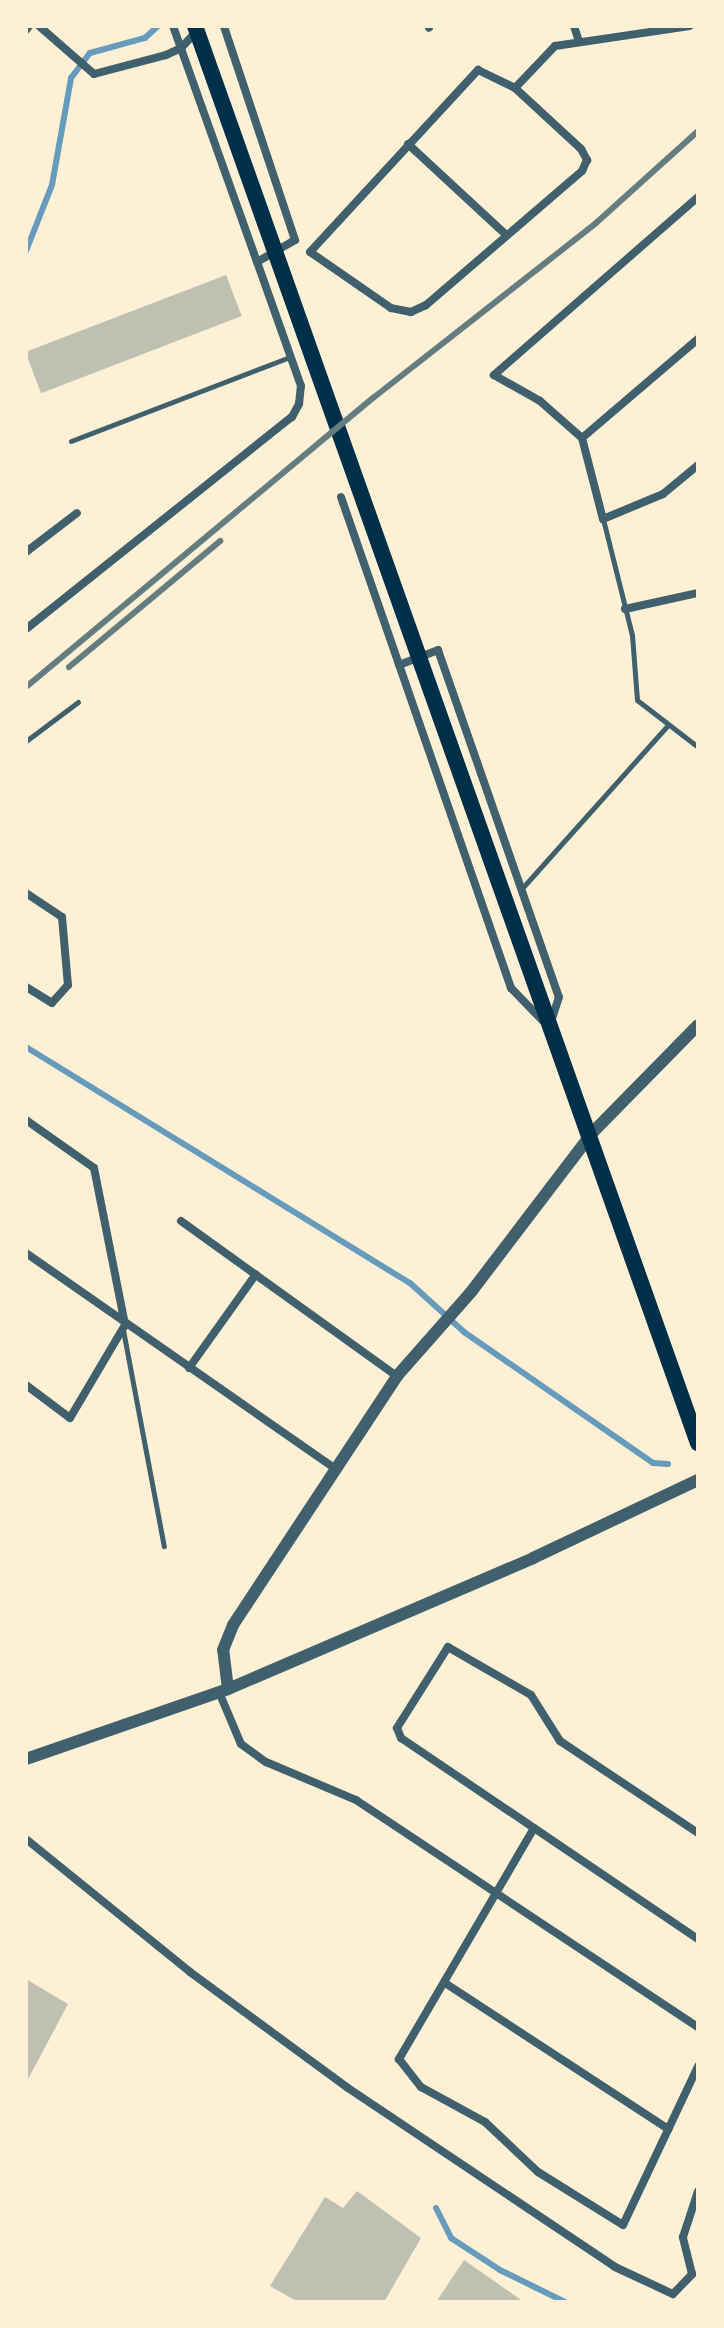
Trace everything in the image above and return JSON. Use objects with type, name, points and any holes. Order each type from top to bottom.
[{"type":"main road","points":[[195,26],[474,812],[592,1133],[698,1443]]},
{"type":"street","points":[[39,26],[86,70],[102,74],[181,48],[201,26]]},
{"type":"street","points":[[26,629],[292,417],[301,386],[173,26]]},
{"type":"street","points":[[224,26],[295,240],[310,252],[391,308],[411,312],[426,305],[504,233],[582,171],[587,160],[581,149],[515,88],[478,70],[310,252]]},
{"type":"street","points":[[574,26],[579,41]]},
{"type":"street","points":[[515,88],[555,46],[690,26]]},
{"type":"street","points":[[408,144],[504,233]]},
{"type":"street","points":[[698,197],[494,375],[540,401],[582,438],[603,519],[663,494],[698,465]]},
{"type":"street","points":[[257,262],[295,240]]},
{"type":"street","points":[[582,438],[698,339]]},
{"type":"street","points":[[341,497],[511,988],[553,1027]]},
{"type":"street","points":[[26,552],[77,513]]},
{"type":"street","points":[[625,609],[698,593]]},
{"type":"street","points":[[399,665],[438,650],[524,886],[559,997],[553,1027]]},
{"type":"street","points":[[26,893],[62,917],[68,985],[52,1003],[26,987]]},
{"type":"street","points":[[698,1025],[592,1133],[442,1325],[397,1376],[233,1625],[223,1650],[224,1691],[241,1744],[266,1762],[356,1800],[698,2027]]},
{"type":"street","points":[[26,1120],[94,1168],[124,1327],[70,1418],[28,1390]]},
{"type":"street","points":[[181,1221],[397,1376]]},
{"type":"street","points":[[26,1253],[124,1327],[337,1470]]},
{"type":"street","points":[[189,1368],[256,1274]]},
{"type":"street","points":[[26,1759],[224,1691],[533,1558],[698,1480]]},
{"type":"street","points":[[698,1833],[560,1741],[531,1695],[448,1647],[397,1728],[401,1738],[698,1939]]},
{"type":"street","points":[[534,1828],[399,2059],[421,2087],[485,2122],[538,2172],[623,2225],[698,2066]]},
{"type":"street","points":[[26,1839],[190,1972],[348,2088],[615,2267],[673,2294],[692,2274],[683,2237],[698,2191]]},
{"type":"street","points":[[445,1983],[668,2129]]},
{"type":"lane","points":[[71,441],[291,356]]},
{"type":"lane","points":[[603,519],[625,609],[637,700],[698,747]]},
{"type":"lane","points":[[26,741],[78,702]]},
{"type":"lane","points":[[524,886],[668,725]]},
{"type":"lane","points":[[124,1327],[164,1546]]},
{"type":"building","points":[[226,275],[242,316],[41,393],[26,352]]},
{"type":"building","points":[[26,1979],[68,2004],[26,2083]]},
{"type":"building","points":[[357,2191],[421,2238],[384,2302],[298,2302],[270,2286],[325,2197],[343,2208]]},
{"type":"building","points":[[464,2260],[524,2302],[436,2302]]},
{"type":"waterway","points":[[26,251],[52,185],[71,78],[90,53],[145,38],[158,26]]},
{"type":"waterway","points":[[26,1047],[410,1283],[464,1332],[653,1463],[668,1464]]},
{"type":"waterway","points":[[436,2208],[451,2238],[500,2270],[565,2302]]},
{"type":"railway","points":[[26,687],[373,398],[596,223],[698,131]]},
{"type":"railway","points":[[69,667],[220,541]]}]
